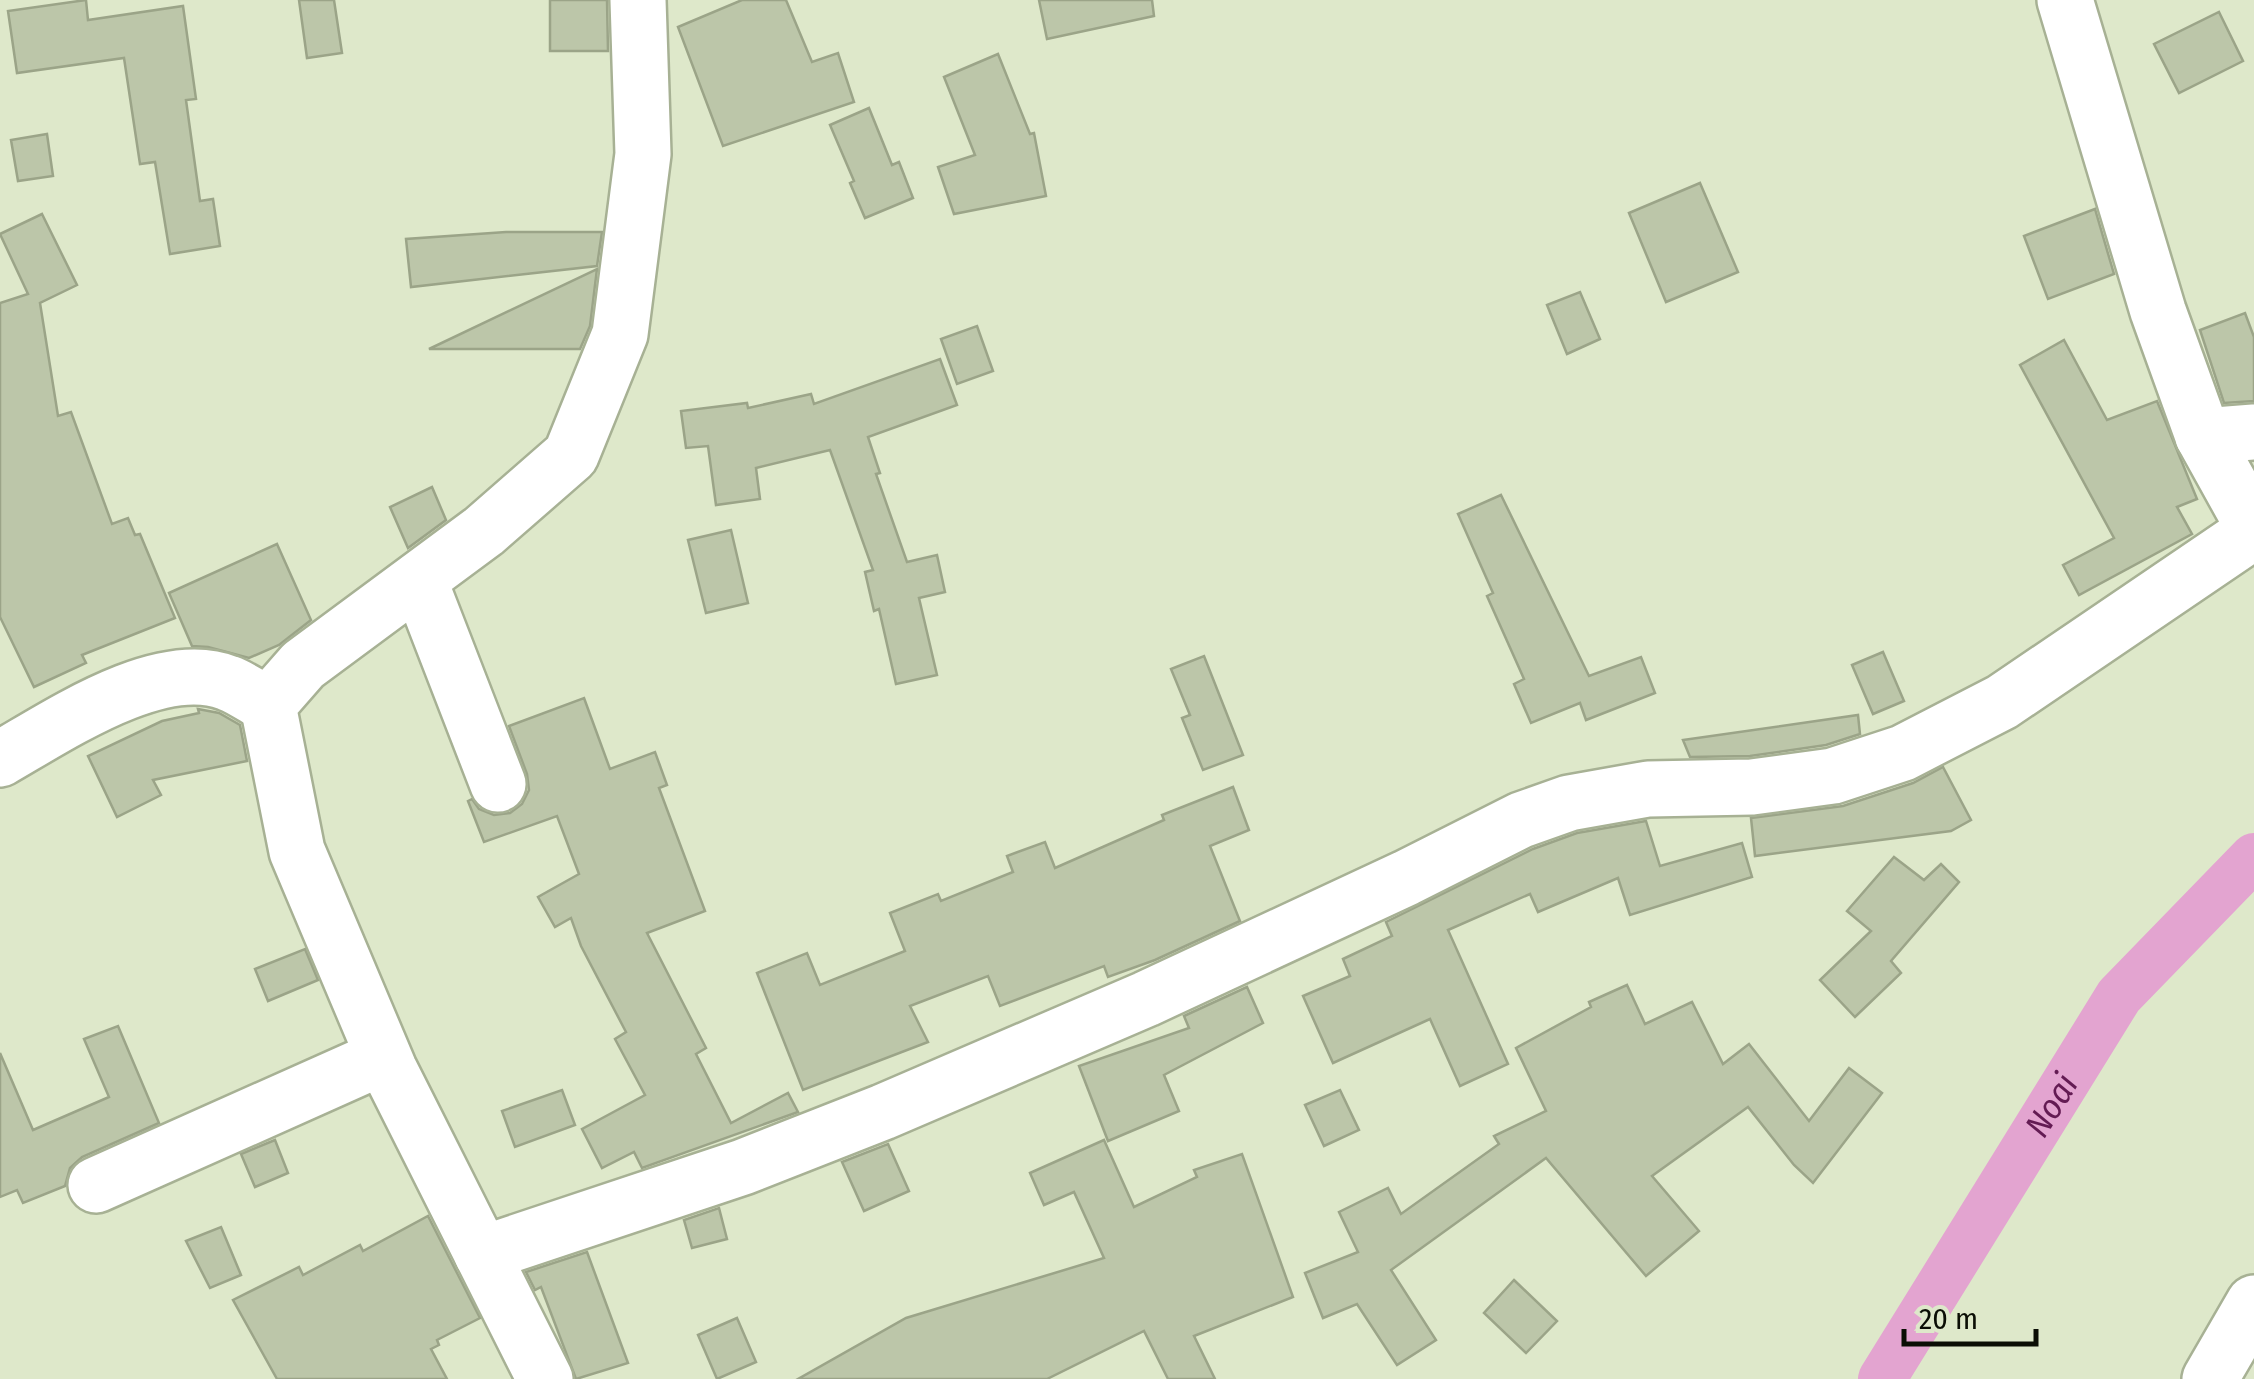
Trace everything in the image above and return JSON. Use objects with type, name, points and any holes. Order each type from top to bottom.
[{"type":"street","points":[[268,705],[302,665],[484,531],[571,455],[620,334],[643,154],[638,0]]},
{"type":"street","points":[[482,1254],[743,1167],[882,1112],[1146,999],[1521,820],[1569,803],[1648,789],[1752,787],[1833,776],[1903,753],[2002,702],[2254,530],[2228,434],[2158,311],[2064,0]]},
{"type":"street","points":[[419,580],[498,784]]},
{"type":"street","points":[[0,758],[76,716],[152,682],[192,676],[226,682],[268,705]]},
{"type":"street","points":[[268,705],[296,851],[384,1057],[545,1379]]},
{"type":"street","points":[[96,1186],[384,1057]]},
{"type":"street","points":[[2210,1379],[2254,1303]]},
{"type":"building","points":[[86,0],[88,20],[183,6],[196,99],[186,100],[200,201],[213,199],[220,246],[170,254],[155,162],[140,164],[124,58],[17,73],[8,11]]},
{"type":"building","points":[[299,0],[334,0],[342,53],[307,58]]},
{"type":"building","points":[[550,0],[607,0],[608,51],[550,51]]},
{"type":"building","points":[[742,0],[786,0],[812,62],[838,53],[854,102],[723,146],[678,27]]},
{"type":"building","points":[[1039,0],[1152,0],[1154,16],[1047,39]]},
{"type":"building","points":[[2219,12],[2243,61],[2179,93],[2154,44]]},
{"type":"building","points":[[998,54],[1030,134],[1034,133],[1046,196],[954,214],[938,167],[975,155],[944,77]]},
{"type":"building","points":[[869,108],[892,165],[899,162],[913,198],[865,218],[830,125]]},
{"type":"building","points":[[47,134],[53,176],[18,181],[11,140]]},
{"type":"building","points":[[1700,183],[1738,272],[1666,302],[1629,213]]},
{"type":"building","points":[[2095,209],[2114,274],[2048,299],[2024,236]]},
{"type":"building","points":[[42,214],[77,285],[40,303],[58,416],[71,412],[112,524],[128,518],[135,535],[140,534],[175,618],[82,655],[86,663],[34,687],[0,617],[0,303],[28,294],[0,234]]},
{"type":"building","points":[[506,232],[602,232],[597,266],[411,287],[406,239]]},
{"type":"building","points":[[597,269],[590,326],[580,349],[429,349]]},
{"type":"building","points":[[1580,292],[1600,339],[1567,354],[1547,305]]},
{"type":"building","points":[[2245,313],[2254,337],[2254,401],[2224,403],[2200,330]]},
{"type":"building","points":[[977,326],[993,371],[957,384],[941,339]]},
{"type":"building","points":[[2064,340],[2107,420],[2157,401],[2197,499],[2177,507],[2192,534],[2079,595],[2063,565],[2114,538],[2020,365]]},
{"type":"building","points":[[940,359],[957,405],[868,437],[880,473],[876,474],[907,562],[937,555],[945,592],[919,598],[937,675],[896,684],[879,609],[874,611],[865,572],[873,570],[830,450],[756,468],[760,499],[716,505],[708,446],[686,448],[681,411],[747,403],[748,408],[811,394],[814,404]]},
{"type":"building","points":[[432,487],[446,520],[408,548],[390,507]]},
{"type":"building","points":[[1501,495],[1589,676],[1641,657],[1655,693],[1586,720],[1580,703],[1531,723],[1514,684],[1524,679],[1487,596],[1493,593],[1458,514]]},
{"type":"building","points":[[731,530],[748,603],[706,613],[688,540]]},
{"type":"building","points":[[277,544],[311,620],[279,645],[249,658],[192,646],[169,593]]},
{"type":"building","points":[[1883,652],[1904,701],[1873,714],[1852,665]]},
{"type":"building","points":[[1204,656],[1243,755],[1203,770],[1182,718],[1190,715],[1171,669]]},
{"type":"building","points":[[584,698],[610,769],[655,752],[667,785],[659,788],[705,911],[647,933],[706,1048],[696,1054],[731,1123],[788,1093],[798,1112],[642,1168],[634,1152],[602,1168],[582,1129],[645,1095],[615,1039],[626,1032],[581,946],[571,918],[555,927],[538,897],[579,874],[557,816],[484,842],[468,801],[472,799],[479,809],[494,815],[510,813],[522,804],[529,790],[527,774],[509,726]]},
{"type":"building","points":[[198,709],[219,713],[240,725],[247,761],[153,780],[161,795],[117,817],[88,756],[162,721],[199,713]]},
{"type":"building","points":[[1858,715],[1860,734],[1826,745],[1750,756],[1690,757],[1683,740]]},
{"type":"building","points":[[1943,767],[1971,820],[1951,831],[1755,856],[1751,818],[1843,806],[1913,783]]},
{"type":"building","points":[[1233,787],[1249,830],[1210,846],[1240,921],[1108,977],[1104,966],[1000,1006],[988,976],[910,1006],[928,1042],[803,1090],[757,973],[807,953],[820,985],[905,951],[890,913],[938,894],[941,901],[1013,872],[1007,856],[1045,842],[1055,868],[1164,820],[1162,815]]},
{"type":"building","points":[[1646,821],[1660,866],[1742,843],[1752,877],[1630,915],[1618,878],[1538,912],[1530,894],[1448,930],[1508,1064],[1460,1086],[1430,1019],[1333,1063],[1303,996],[1350,976],[1343,959],[1392,936],[1386,922],[1533,849],[1577,833]]},
{"type":"building","points":[[1894,857],[1924,880],[1941,864],[1959,882],[1891,961],[1901,973],[1855,1017],[1820,980],[1871,931],[1847,911]]},
{"type":"building","points":[[305,949],[318,980],[268,1001],[255,969]]},
{"type":"building","points":[[1627,985],[1645,1024],[1692,1002],[1723,1064],[1749,1044],[1809,1121],[1849,1068],[1882,1093],[1813,1183],[1748,1107],[1652,1176],[1699,1231],[1646,1276],[1546,1158],[1391,1270],[1436,1340],[1397,1365],[1357,1304],[1323,1318],[1305,1273],[1358,1252],[1339,1212],[1388,1188],[1401,1214],[1499,1144],[1494,1136],[1546,1111],[1516,1048],[1591,1007],[1589,1002]]},
{"type":"building","points":[[1247,987],[1263,1023],[1164,1075],[1179,1111],[1108,1141],[1079,1066],[1189,1028],[1184,1016]]},
{"type":"building","points":[[118,1026],[159,1123],[82,1157],[70,1168],[65,1186],[23,1203],[17,1190],[0,1197],[0,1053],[33,1130],[109,1097],[84,1039]]},
{"type":"building","points":[[562,1090],[575,1125],[515,1147],[502,1111]]},
{"type":"building","points":[[1340,1090],[1359,1130],[1324,1146],[1305,1105]]},
{"type":"building","points":[[275,1140],[288,1173],[255,1187],[241,1154]]},
{"type":"building","points":[[1104,1140],[1134,1207],[1197,1177],[1194,1170],[1242,1154],[1293,1297],[1194,1336],[1215,1379],[1168,1379],[1144,1331],[1047,1379],[798,1379],[906,1318],[1104,1258],[1074,1192],[1044,1205],[1030,1173]]},
{"type":"building","points":[[888,1144],[909,1191],[864,1211],[842,1162]]},
{"type":"building","points":[[719,1208],[727,1239],[692,1248],[684,1220]]},
{"type":"building","points":[[428,1216],[480,1318],[437,1340],[439,1345],[431,1349],[447,1379],[277,1379],[233,1300],[299,1267],[303,1275],[360,1245],[363,1251]]},
{"type":"building","points":[[221,1227],[241,1275],[210,1288],[186,1241]]},
{"type":"building","points":[[587,1252],[628,1363],[576,1379],[541,1287],[535,1290],[526,1272]]},
{"type":"building","points":[[1514,1280],[1557,1321],[1526,1353],[1484,1313]]},
{"type":"building","points":[[737,1318],[756,1362],[717,1379],[698,1335]]},
{"type":"waterway","name":"Noai","points":[[1882,1379],[2119,996],[2254,857]]}]
